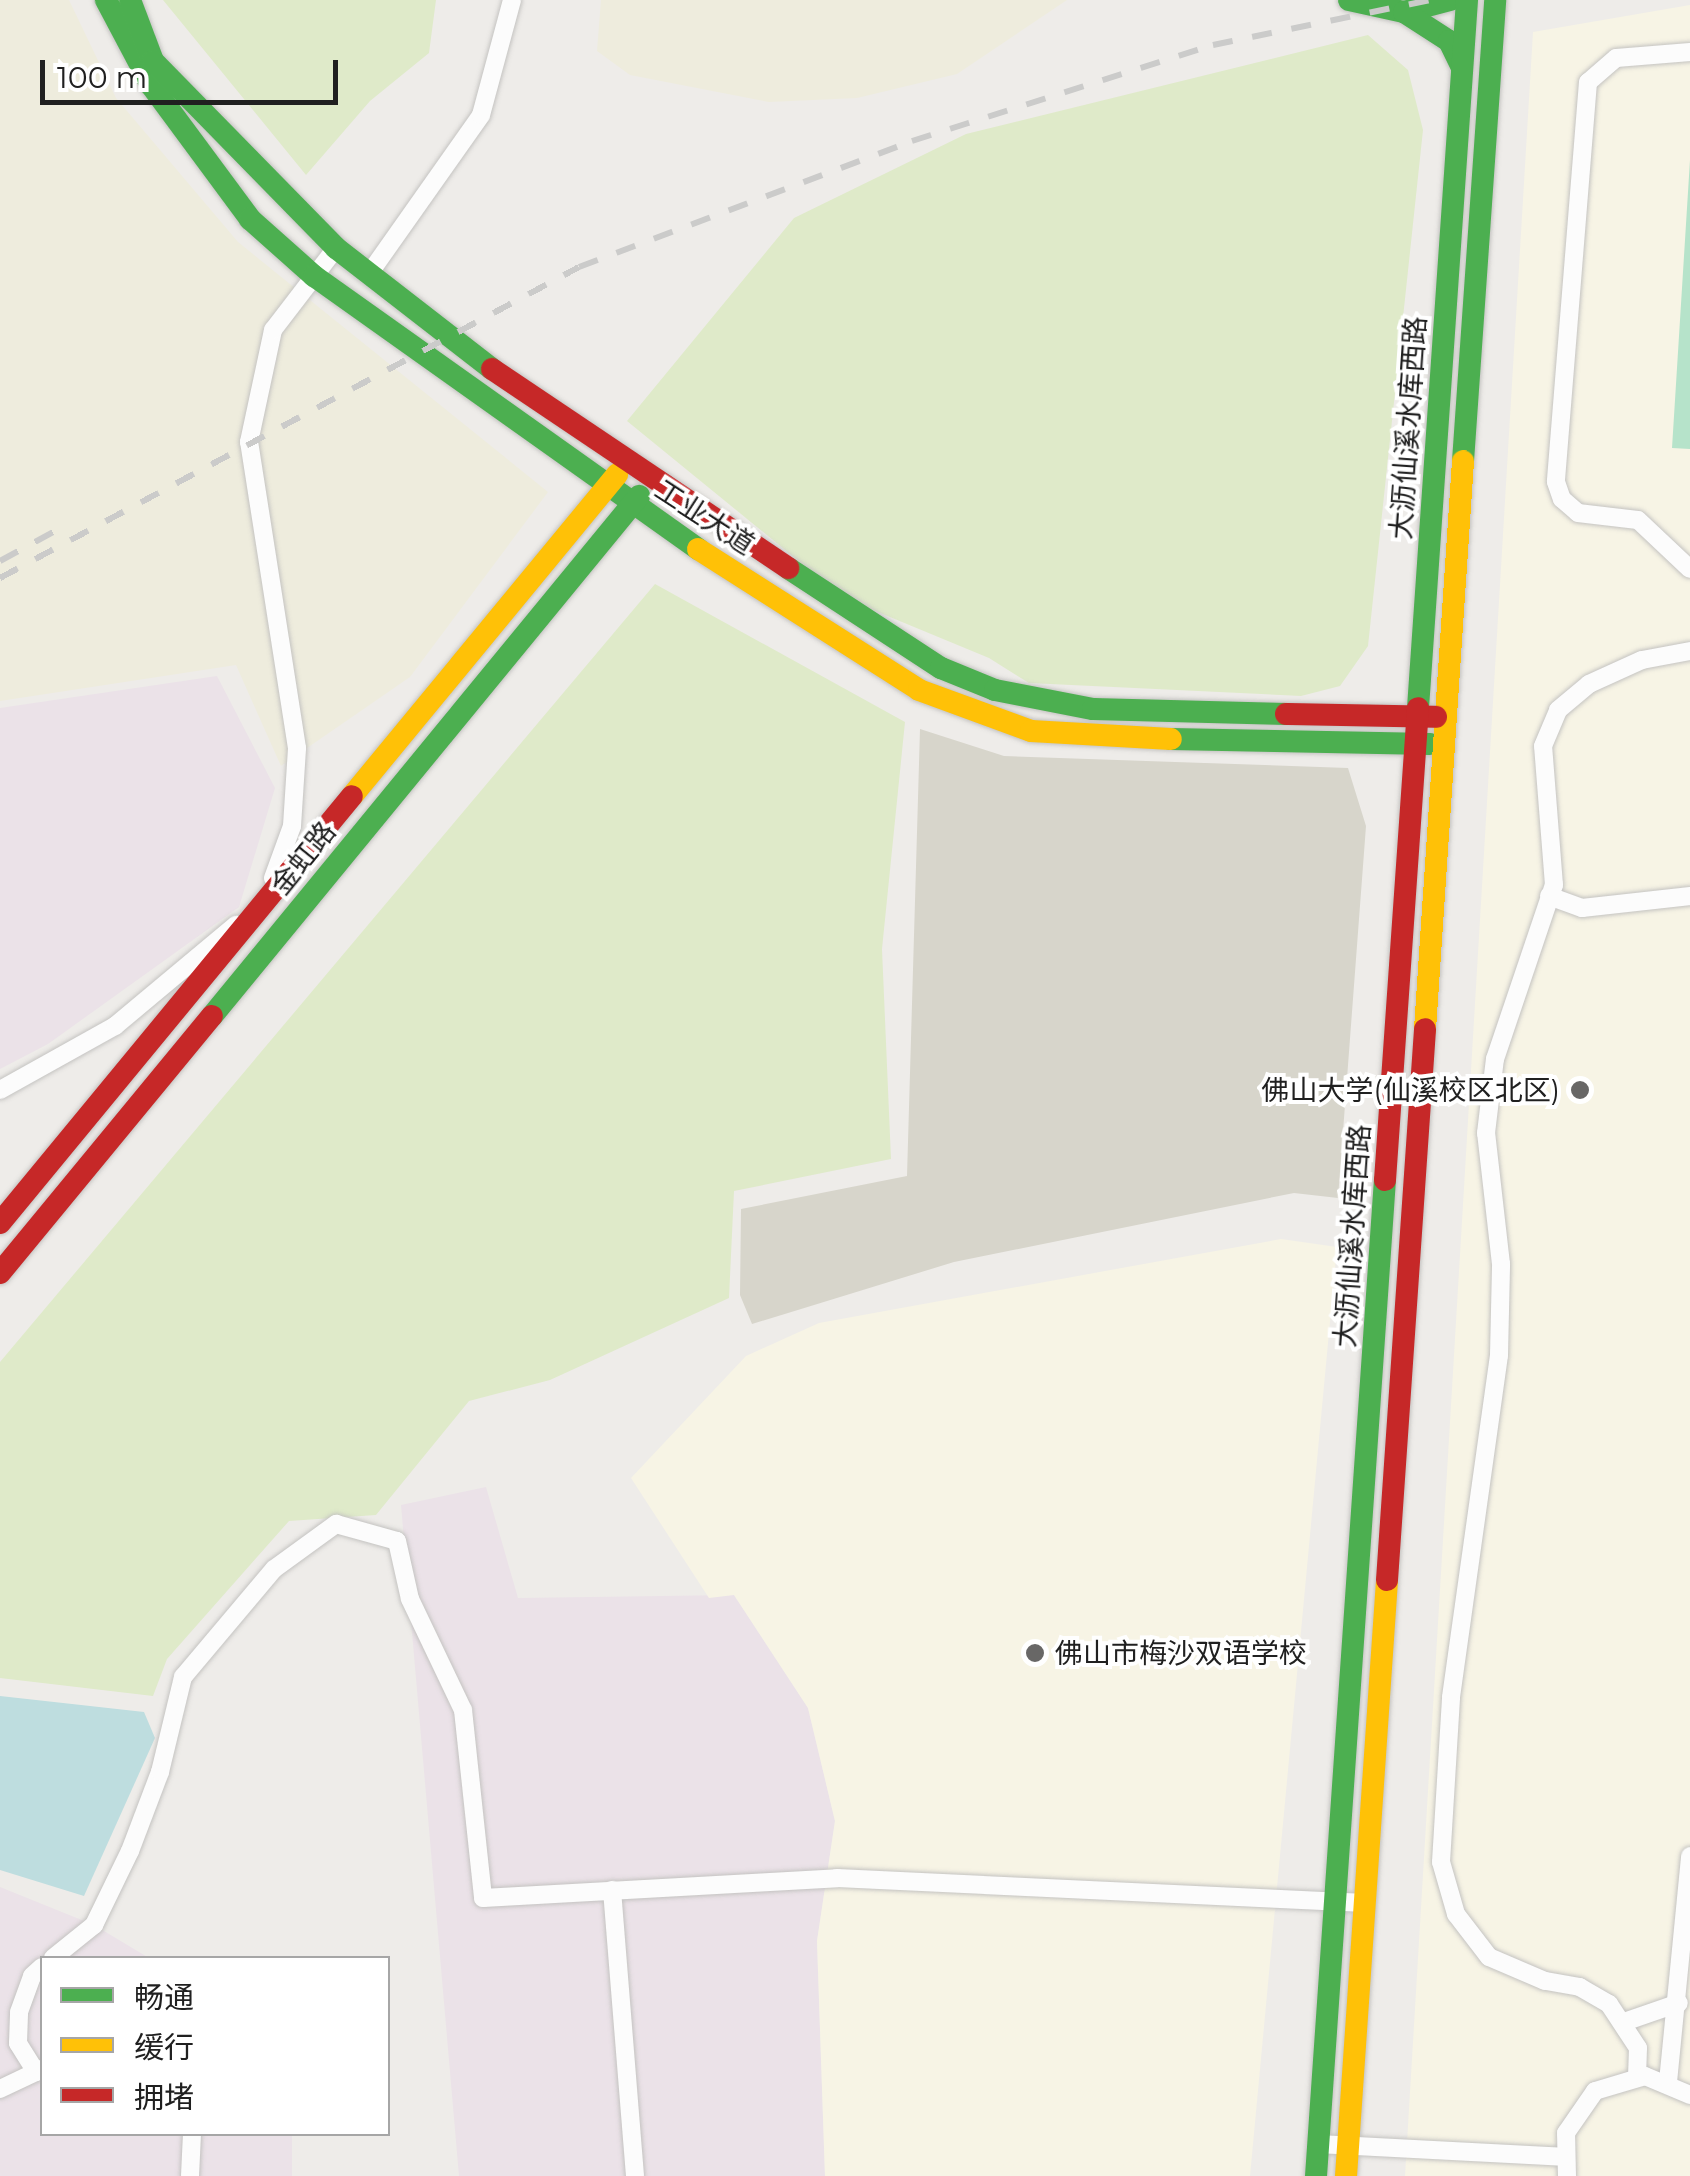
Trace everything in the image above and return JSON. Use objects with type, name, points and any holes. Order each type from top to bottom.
[{"type":"street","name":"工业大道","points":[[106,0],[151,85],[250,219],[314,276],[631,506],[919,690],[972,715],[1031,731],[1098,738],[1445,744]]},
{"type":"street","points":[[130,0],[153,60],[336,248],[369,274],[480,115],[512,0]]},
{"type":"street","points":[[1349,0],[1404,12],[1449,41],[1462,69]]},
{"type":"street","points":[[1404,12],[1450,0]]},
{"type":"street","name":"大沥仙溪水库西路","points":[[1316,2176],[1467,0]]},
{"type":"street","points":[[1346,2176],[1496,0]]},
{"type":"street","points":[[1690,52],[1616,58],[1588,82],[1556,482],[1562,499],[1578,513],[1638,520],[1690,569]]},
{"type":"street","points":[[0,1090],[115,1026],[257,908],[284,858],[297,748],[249,442],[274,330],[336,248]]},
{"type":"street","name":"工业大道","points":[[369,274],[456,344],[896,643],[995,690],[1092,709],[1447,717]]},
{"type":"street","name":"金虹路","points":[[0,1222],[627,462]]},
{"type":"street","name":"金虹路","points":[[0,1274],[652,480]]},
{"type":"street","points":[[1636,2077],[1638,2048],[1624,2022],[1580,1987],[1544,1981],[1489,1956],[1456,1914],[1441,1862],[1451,1697],[1499,1355],[1501,1264],[1488,1114],[1495,1059],[1554,885],[1542,746],[1558,710],[1590,684],[1642,660],[1690,651]]},
{"type":"street","points":[[1549,896],[1582,908],[1690,896]]},
{"type":"street","points":[[55,1956],[94,1925],[130,1851],[160,1772],[183,1677],[274,1569],[336,1524],[398,1541],[410,1599],[463,1710],[482,1898],[837,1878],[1365,1903]]},
{"type":"street","points":[[1668,2082],[1679,2003],[1690,1856]]},
{"type":"street","points":[[612,1890],[635,2176]]},
{"type":"street","points":[[0,2088],[39,2071],[18,2043],[19,2012],[32,1976],[40,1969]]},
{"type":"street","points":[[1624,2022],[1679,2003]]},
{"type":"street","points":[[1318,2144],[1565,2167],[1577,2110],[1595,2091],[1636,2077],[1668,2082],[1690,2095]]},
{"type":"street","points":[[190,2176],[192,2136]]},
{"type":"shaded area","points":[[0,0],[69,0],[116,98],[238,242],[548,492],[410,677],[281,766],[236,665],[0,701]]},
{"type":"shaded area","points":[[601,0],[1067,0],[957,74],[857,98],[769,102],[630,75],[597,51]]},
{"type":"shaded area","name":"佛山大学(仙溪校区北区)","points":[[1690,5],[1690,2176],[1405,2176],[1533,32]]},
{"type":"shaded area","points":[[217,676],[275,788],[239,907],[48,1044],[0,1069],[0,708]]},
{"type":"shaded area","points":[[920,729],[1004,756],[1348,768],[1366,826],[1338,1198],[1294,1193],[954,1262],[752,1324],[740,1295],[741,1209],[907,1176]]},
{"type":"shaded area","name":"佛山市梅沙双语学校","points":[[1281,1239],[1337,1247],[1250,2176],[825,2176],[817,1941],[835,1821],[808,1708],[734,1595],[709,1598],[631,1478],[746,1356],[819,1323]]},
{"type":"shaded area","points":[[486,1487],[518,1598],[734,1595],[808,1708],[835,1821],[817,1941],[825,2176],[459,2176],[401,1505]]},
{"type":"shaded area","points":[[0,1887],[94,1925],[146,1956],[40,1956],[40,2136],[292,2136],[292,2176],[0,2176]]},
{"type":"green space","points":[[163,0],[436,0],[429,53],[370,101],[306,175]]},
{"type":"green space","points":[[1368,35],[1408,70],[1423,130],[1368,646],[1340,686],[1301,696],[1029,683],[989,658],[844,598],[627,421],[794,218],[966,134]]},
{"type":"green space","points":[[1690,160],[1690,449],[1672,448]]},
{"type":"green space","points":[[655,584],[905,722],[882,949],[891,1159],[734,1191],[729,1298],[550,1380],[469,1401],[376,1515],[289,1521],[167,1659],[153,1696],[0,1678],[0,1362]]},
{"type":"water","points":[[0,1696],[144,1712],[155,1738],[84,1896],[0,1870]]},
{"type":"railway","points":[[0,578],[579,267],[912,141],[1213,45],[1431,0]]},
{"type":"railway","points":[[0,561],[57,530]]},
{"type":"traffic: fast","points":[[106,0],[151,85],[250,219],[314,276],[698,549]]},
{"type":"traffic: fast","points":[[130,0],[153,61],[336,248],[492,369]]},
{"type":"traffic: fast","points":[[1349,0],[1404,12],[1450,0]]},
{"type":"traffic: fast","points":[[1418,708],[1467,0]]},
{"type":"traffic: fast","points":[[1463,461],[1495,0]]},
{"type":"traffic: fast","points":[[1404,12],[1449,41],[1462,68]]},
{"type":"traffic: fast","points":[[212,1016],[639,496]]},
{"type":"traffic: fast","points":[[788,568],[941,668],[995,690],[1093,709],[1286,714]]},
{"type":"traffic: fast","points":[[1171,739],[1430,744]]},
{"type":"traffic: fast","points":[[1316,2176],[1385,1180]]},
{"type":"traffic: slow","points":[[1425,1029],[1463,461]]},
{"type":"traffic: slow","points":[[352,796],[617,474]]},
{"type":"traffic: slow","points":[[698,549],[919,690],[1031,731],[1171,739]]},
{"type":"traffic: slow","points":[[1346,2176],[1387,1580]]},
{"type":"traffic: jam","points":[[492,369],[788,568]]},
{"type":"traffic: jam","points":[[1385,1180],[1418,708]]},
{"type":"traffic: jam","points":[[1286,714],[1436,717]]},
{"type":"traffic: jam","points":[[0,1223],[352,796]]},
{"type":"traffic: jam","points":[[0,1273],[212,1016]]},
{"type":"traffic: jam","points":[[1387,1580],[1425,1029]]},
{"type":"place","name":"佛山大学(仙溪校区北区)","points":[[1580,1090]]},
{"type":"place","name":"佛山市梅沙双语学校","points":[[1035,1653]]}]
